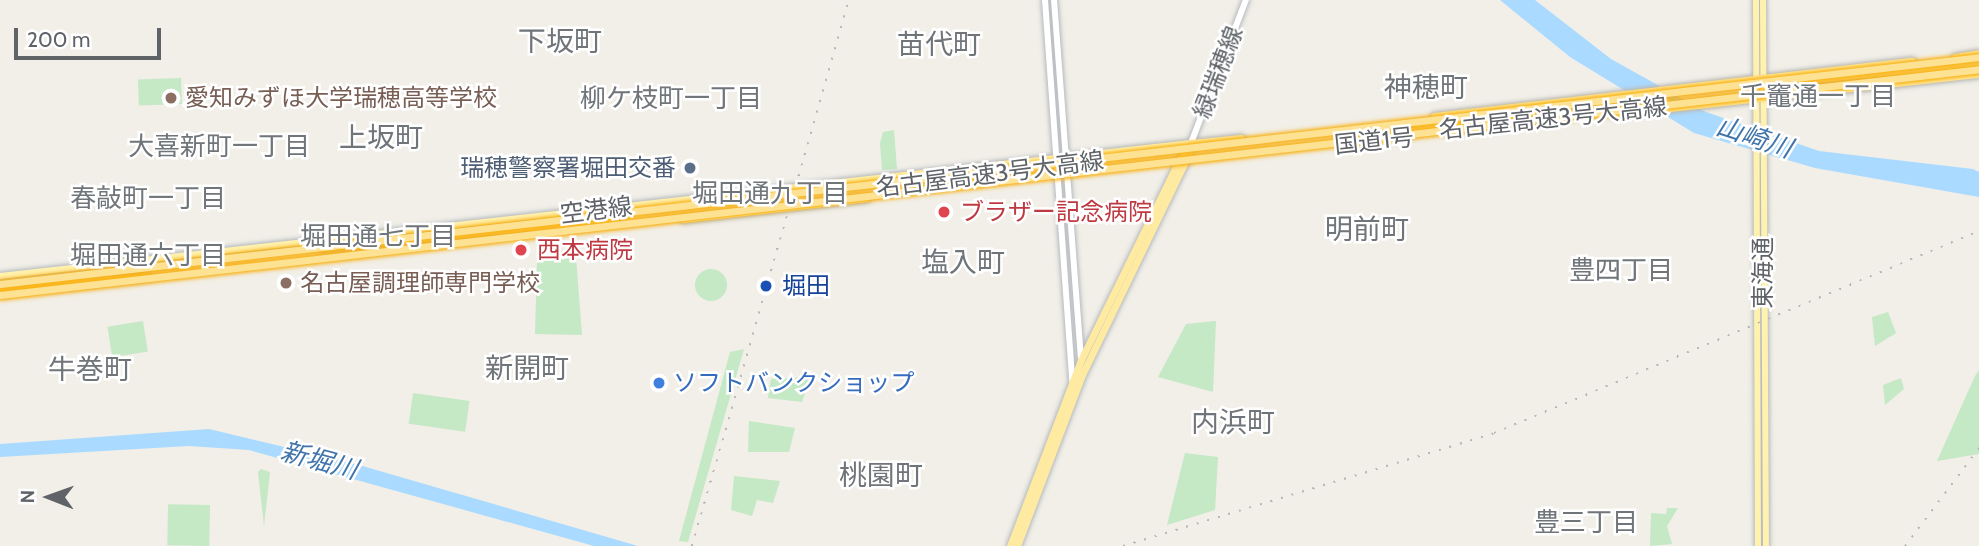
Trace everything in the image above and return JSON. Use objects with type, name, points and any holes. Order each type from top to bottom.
[{"type":"highway","name":"国道1号","points":[[1191,144],[1760,78],[1979,58]]},
{"type":"highway","points":[[1760,78],[1794,81],[1956,66],[1979,58]]},
{"type":"highway","name":"名古屋高速3号大高線","points":[[0,286],[318,247],[1979,58]]},
{"type":"highway","name":"国道1号","points":[[1187,161],[1655,111],[1979,71]]},
{"type":"highway","name":"名古屋高速3号大高線","points":[[0,296],[1979,71]]},
{"type":"highway","points":[[1401,139],[1416,128],[1454,122],[1682,104]]},
{"type":"highway","points":[[1010,546],[1065,409],[1187,161],[1191,144]]},
{"type":"highway","points":[[1017,546],[1081,360],[1178,162],[1191,144]]},
{"type":"highway","points":[[318,247],[526,229],[615,218],[626,207]]},
{"type":"highway","points":[[0,286],[203,274]]},
{"type":"main road","points":[[1045,0],[1072,381]]},
{"type":"main road","points":[[1054,0],[1082,375]]},
{"type":"main road","name":"緑瑞穂線","points":[[1191,144],[1246,0]]},
{"type":"main road","name":"東海通","points":[[1756,0],[1760,78]]},
{"type":"main road","name":"東海通","points":[[1763,0],[1758,113],[1766,546]]},
{"type":"main road","name":"空港線","points":[[0,276],[1191,144]]},
{"type":"main road","name":"空港線","points":[[0,296],[1187,161]]},
{"type":"main road","name":"東海通","points":[[1758,546],[1760,273]]},
{"type":"green space","points":[[181,78],[182,104],[139,105],[138,80]]},
{"type":"green space","points":[[894,130],[897,169],[882,170],[880,143],[883,132]]},
{"type":"green space","points":[[576,257],[582,335],[535,334],[537,262]]},
{"type":"green space","points":[[711,269],[723,273],[727,285],[723,297],[711,301],[699,297],[695,285],[699,273]]},
{"type":"green space","points":[[1888,312],[1896,333],[1875,346],[1872,317]]},
{"type":"green space","points":[[143,321],[148,352],[112,357],[107,327]]},
{"type":"green space","points":[[1216,321],[1213,392],[1158,377],[1186,324]]},
{"type":"green space","points":[[744,349],[688,542],[679,541],[730,352]]},
{"type":"green space","points":[[1979,370],[1979,454],[1937,461],[1975,376]]},
{"type":"green space","points":[[810,377],[802,402],[768,398],[771,379]]},
{"type":"green space","points":[[1901,378],[1904,389],[1885,405],[1883,385]]},
{"type":"green space","points":[[413,393],[469,401],[465,432],[409,424]]},
{"type":"green space","points":[[749,421],[795,428],[789,452],[748,452]]},
{"type":"green space","points":[[1185,453],[1218,457],[1215,510],[1167,525]]},
{"type":"green space","points":[[261,469],[270,472],[264,526],[258,472]]},
{"type":"green space","points":[[734,476],[780,481],[773,503],[757,500],[752,516],[731,510]]},
{"type":"green space","points":[[168,504],[210,505],[209,546],[167,545]]},
{"type":"green space","points":[[1667,508],[1678,508],[1667,526],[1672,544],[1650,546],[1651,513],[1666,514]]},
{"type":"water","name":"山崎川","points":[[1500,0],[1535,0],[1611,59],[1706,112],[1819,151],[1973,169],[1979,172],[1979,197],[1815,168],[1694,133],[1570,57]]},
{"type":"water","name":"新堀川","points":[[209,429],[359,465],[638,546],[594,546],[249,450],[189,446],[0,457],[0,444]]},
{"type":"railway","points":[[692,546],[849,0]]},
{"type":"railway","points":[[1123,546],[1494,433],[1979,231]]},
{"type":"railway","points":[[1905,546],[1979,448]]},
{"type":"place","name":"愛知みずほ大学瑞穂高等学校","points":[[171,98]]},
{"type":"place","name":"瑞穂警察署堀田交番","points":[[690,168]]},
{"type":"place","name":"ブラザー記念病院","points":[[944,212]]},
{"type":"place","name":"西本病院","points":[[521,250]]},
{"type":"place","name":"名古屋調理師専門学校","points":[[286,283]]},
{"type":"place","name":"堀田","points":[[766,286]]},
{"type":"place","name":"ソフトバンクショップ","points":[[659,383]]},
{"type":"district","name":"下坂町","points":[[560,41]]},
{"type":"district","name":"苗代町","points":[[939,44]]},
{"type":"district","name":"神穂町","points":[[1426,87]]},
{"type":"district","name":"千竈通一丁目","points":[[1818,97]]},
{"type":"district","name":"柳ケ枝町一丁目","points":[[671,99]]},
{"type":"district","name":"上坂町","points":[[381,137]]},
{"type":"district","name":"大喜新町一丁目","points":[[219,147]]},
{"type":"district","name":"堀田通九丁目","points":[[770,194]]},
{"type":"district","name":"春敲町一丁目","points":[[148,199]]},
{"type":"district","name":"明前町","points":[[1367,229]]},
{"type":"district","name":"堀田通七丁目","points":[[378,237]]},
{"type":"district","name":"堀田通六丁目","points":[[148,256]]},
{"type":"district","name":"塩入町","points":[[963,262]]},
{"type":"district","name":"豊四丁目","points":[[1621,271]]},
{"type":"district","name":"新開町","points":[[527,368]]},
{"type":"district","name":"牛巻町","points":[[90,369]]},
{"type":"district","name":"内浜町","points":[[1233,422]]},
{"type":"district","name":"桃園町","points":[[881,475]]},
{"type":"district","name":"豊三丁目","points":[[1586,523]]}]
